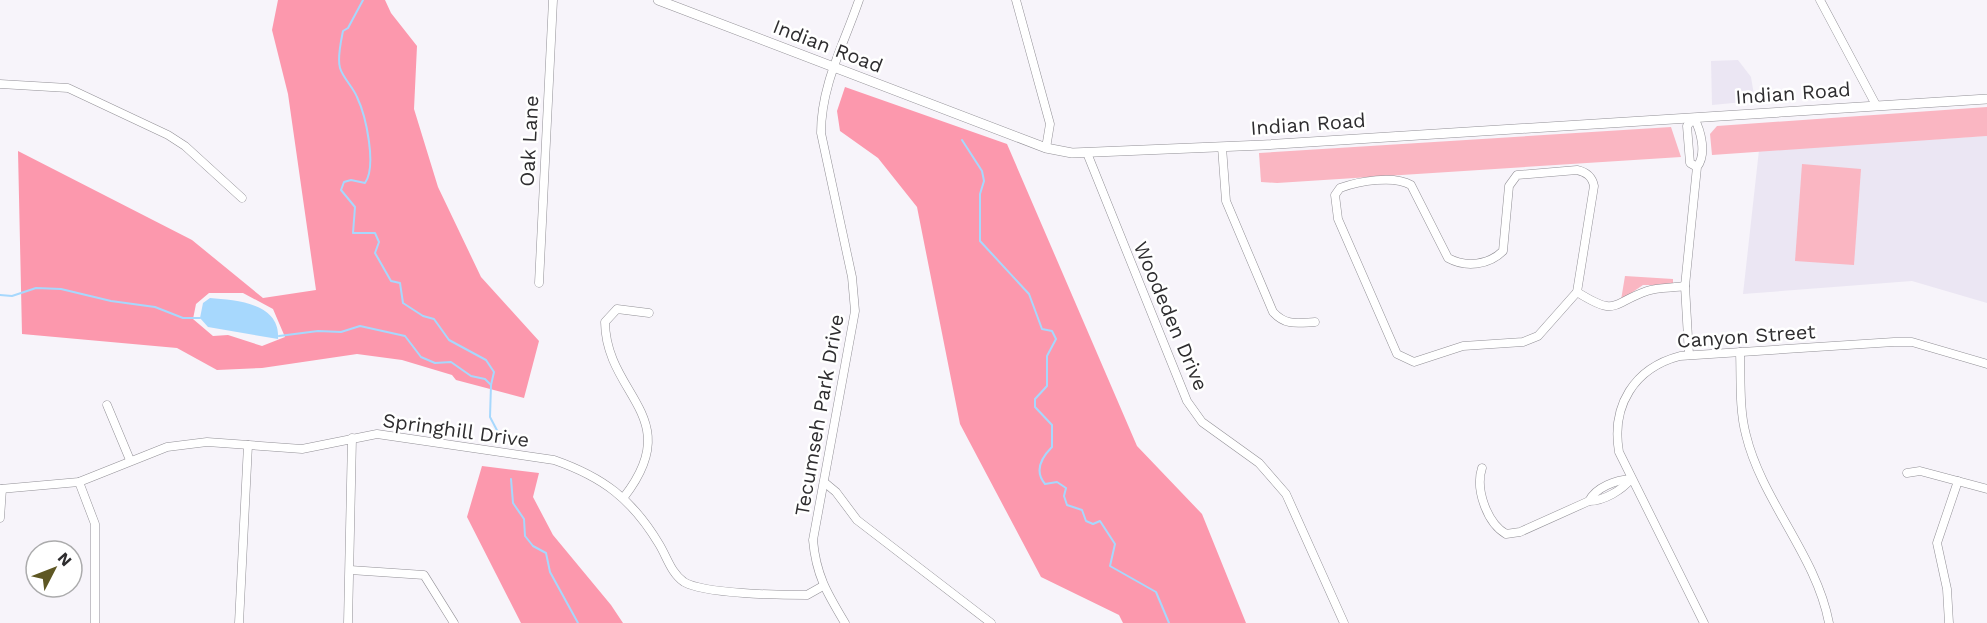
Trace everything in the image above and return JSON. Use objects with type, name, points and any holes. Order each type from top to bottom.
[{"type":"street","name":"Oak Lane","points":[[539,283],[553,0]]},
{"type":"street","name":"Indian Road","points":[[658,0],[1046,148],[1087,153],[1222,147],[1987,99]]},
{"type":"street","name":"Tecumseh Park Drive","points":[[845,623],[823,586],[816,566],[813,540],[855,311],[852,277],[821,133],[823,100],[859,0]]},
{"type":"street","points":[[1016,0],[1050,124],[1046,148]]},
{"type":"street","points":[[1820,0],[1876,105]]},
{"type":"street","points":[[0,84],[68,88],[168,135],[185,146],[242,198]]},
{"type":"street","points":[[1689,355],[1685,286],[1697,167],[1702,161],[1701,130],[1694,118],[1687,129],[1690,163],[1697,167]]},
{"type":"street","points":[[1222,147],[1226,201],[1273,312],[1282,321],[1290,324],[1315,322]]},
{"type":"street","name":"Woodeden Drive","points":[[1087,153],[1187,401],[1202,422],[1259,463],[1286,494],[1344,623]]},
{"type":"street","points":[[1577,170],[1585,172],[1592,178],[1594,186],[1577,292],[1538,336],[1523,342],[1463,346],[1414,362],[1403,360],[1397,354],[1338,219],[1335,195],[1340,188],[1352,184],[1403,180],[1411,185],[1448,258],[1459,264],[1492,261],[1503,251],[1509,186],[1517,175],[1577,170]]},
{"type":"street","points":[[1577,292],[1597,304],[1616,307],[1648,291],[1685,286]]},
{"type":"street","points":[[624,497],[639,477],[648,447],[648,436],[643,413],[606,342],[605,322],[617,309],[649,313]]},
{"type":"street","name":"Canyon Street","points":[[1704,623],[1619,452],[1616,437],[1622,402],[1628,390],[1649,368],[1669,358],[1689,355],[1912,342],[1987,364]]},
{"type":"street","points":[[1740,352],[1746,435],[1759,469],[1817,583],[1829,623]]},
{"type":"street","points":[[107,405],[130,460]]},
{"type":"street","name":"Springhill Drive","points":[[1,489],[79,482],[166,447],[190,443],[207,442],[302,449],[328,446],[352,438],[389,435],[554,460],[595,477],[624,497],[636,509],[658,542],[672,569],[688,584],[698,588],[807,595],[823,586]]},
{"type":"street","points":[[348,623],[352,438]]},
{"type":"street","points":[[239,623],[248,446]]},
{"type":"street","points":[[1482,468],[1479,484],[1482,496],[1493,522],[1506,534],[1520,532],[1589,501],[1597,501],[1622,488],[1631,479]]},
{"type":"street","points":[[1907,473],[1920,471],[1987,489]]},
{"type":"street","points":[[1949,623],[1947,589],[1937,543],[1958,481]]},
{"type":"street","points":[[79,482],[95,524],[95,623]]},
{"type":"street","points":[[824,482],[836,492],[857,520],[991,623]]},
{"type":"street","points":[[0,518],[1,489]]},
{"type":"street","points":[[350,570],[424,575],[454,623]]},
{"type":"shaded area","points":[[278,0],[385,0],[391,13],[417,46],[414,109],[438,187],[481,277],[539,341],[524,398],[456,380],[452,375],[402,360],[357,354],[262,368],[217,370],[177,348],[22,334],[18,151],[192,240],[263,298],[316,290],[288,94],[272,30]],"holes":[[[209,293],[243,293],[273,309],[285,337],[262,346],[228,335],[213,336],[193,319],[196,304]]]},
{"type":"shaded area","points":[[1738,60],[1751,77],[1755,101],[1712,105],[1711,61]]},
{"type":"shaded area","points":[[845,87],[1007,144],[1137,446],[1202,514],[1246,623],[1123,623],[1119,615],[1041,577],[960,424],[917,207],[878,158],[840,131],[837,111]]},
{"type":"shaded area","points":[[1987,107],[1987,136],[1712,155],[1710,134],[1717,126]]},
{"type":"shaded area","points":[[1671,127],[1681,157],[1277,183],[1261,182],[1259,153]]},
{"type":"shaded area","points":[[1987,136],[1987,303],[1912,281],[1743,294],[1759,150]]},
{"type":"shaded area","points":[[1802,164],[1861,169],[1854,265],[1795,261]]},
{"type":"shaded area","points":[[1625,276],[1673,279],[1673,285],[1643,285],[1621,300]]},
{"type":"shaded area","points":[[482,466],[539,473],[533,497],[553,535],[611,605],[623,623],[521,623],[467,517]]},
{"type":"water","points":[[210,298],[244,302],[265,311],[277,327],[278,339],[208,327],[200,318],[203,303]]},
{"type":"waterway","points":[[363,0],[348,28],[343,31],[339,55],[341,72],[360,105],[367,128],[370,153],[370,165],[365,183],[351,180],[344,182],[341,190],[355,207],[353,233],[375,233],[379,242],[375,253],[391,281],[400,283],[403,303],[423,316],[434,319],[449,340],[486,360],[494,372],[491,385]]},
{"type":"waterway","points":[[962,140],[982,171],[984,181],[980,194],[980,241],[1029,294],[1042,329],[1052,331],[1056,339],[1047,356],[1047,386],[1035,399],[1035,407],[1052,425],[1052,447],[1039,469],[1042,479],[1045,484],[1057,482],[1066,488],[1064,496],[1067,505],[1082,510],[1086,521],[1093,524],[1100,521],[1115,544],[1110,566],[1156,592],[1169,623]]},
{"type":"waterway","points":[[0,295],[12,296],[36,288],[61,289],[111,301],[155,307],[183,318],[200,318]]},
{"type":"waterway","points":[[279,336],[318,331],[341,332],[360,326],[405,336],[421,357],[435,363],[451,362],[471,376],[485,379],[491,385],[490,417],[500,436]]},
{"type":"waterway","points":[[511,479],[513,503],[524,519],[525,536],[533,546],[546,553],[550,572],[578,623]]}]
